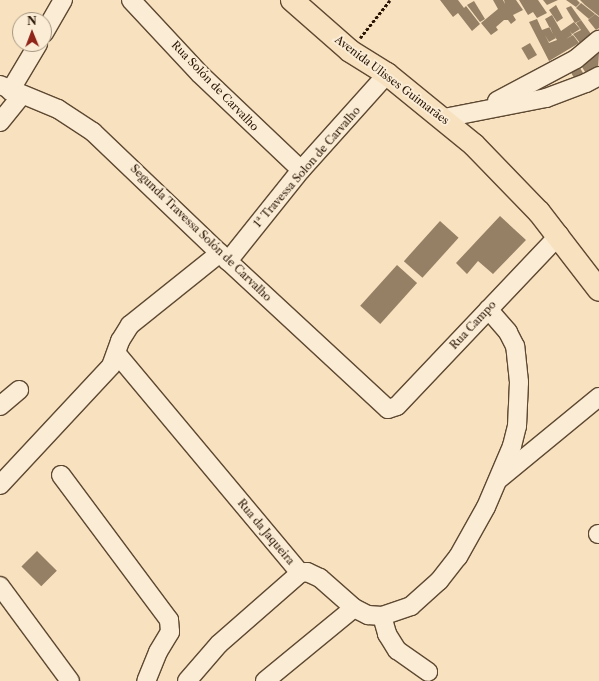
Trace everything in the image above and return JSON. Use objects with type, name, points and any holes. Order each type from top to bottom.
[{"type":"main road","name":"Avenida Ulisses Guimarães","points":[[292,0],[350,51],[387,74],[444,118],[500,170],[558,235],[599,290]]},
{"type":"street","points":[[52,19],[63,0]]},
{"type":"street","name":"Rua Solón de Carvalho","points":[[131,0],[200,74],[301,170]]},
{"type":"street","points":[[476,111],[576,59],[599,40]]},
{"type":"street","points":[[0,122],[11,90],[33,52]]},
{"type":"street","name":"1ª Travessa Solon de Carvalho","points":[[0,485],[111,366],[117,354],[120,341],[130,325],[224,257],[387,74]]},
{"type":"street","points":[[444,118],[546,98],[586,83],[599,76]]},
{"type":"street","name":"Segunda Travessa Solón de Carvalho","points":[[11,90],[58,109],[94,132],[224,257],[384,407]]},
{"type":"street","name":"Rua Campo","points":[[384,407],[392,409],[397,406],[558,235]]},
{"type":"street","name":"Rua da Jaqueira","points":[[117,354],[300,573],[307,572],[320,578],[354,608],[368,615],[382,616],[411,606],[439,581],[474,530],[499,480],[516,426],[518,363],[515,346],[508,332],[488,309]]},
{"type":"street","points":[[0,406],[19,390]]},
{"type":"street","points":[[499,480],[599,397]]},
{"type":"street","points":[[61,476],[169,620],[170,632],[158,652],[154,677]]},
{"type":"street","points":[[187,681],[219,644],[300,573]]},
{"type":"street","points":[[2,595],[62,678]]},
{"type":"street","points":[[265,681],[354,608]]},
{"type":"street","points":[[382,616],[386,634],[397,650],[428,672]]},
{"type":"path","points":[[350,51],[390,0]]},
{"type":"building","points":[[440,0],[458,0],[464,8],[466,6],[480,24],[472,31],[458,13],[453,17]]},
{"type":"building","points":[[493,0],[503,0],[505,4],[504,0],[516,0],[523,10],[513,15],[516,20],[511,24],[508,20],[504,20],[496,27],[498,30],[491,35],[481,23],[498,9]]},
{"type":"building","points":[[519,0],[538,0],[547,13],[537,18],[533,12],[528,15]]},
{"type":"building","points":[[543,0],[558,0],[547,5]]},
{"type":"building","points":[[566,0],[577,0],[580,3],[576,7]]},
{"type":"building","points":[[580,0],[599,0],[599,16],[585,5]]},
{"type":"building","points":[[474,1],[485,19],[480,22],[467,5]]},
{"type":"building","points":[[581,3],[595,14],[589,19],[576,8]]},
{"type":"building","points":[[556,5],[563,18],[557,22],[549,10]]},
{"type":"building","points":[[571,6],[581,20],[575,23],[566,8]]},
{"type":"building","points":[[595,14],[599,17],[599,28],[596,30],[588,20]]},
{"type":"building","points":[[552,15],[561,31],[574,22],[580,29],[572,34],[570,31],[572,35],[566,39],[573,35],[579,43],[549,61],[529,22],[537,19],[542,30],[549,27],[545,19]],"holes":[[[545,35],[549,42],[556,38],[557,40],[549,43]]]},
{"type":"building","points":[[581,20],[591,34],[580,43],[573,34],[581,30],[576,23]]},
{"type":"building","points":[[530,43],[537,55],[528,60],[521,48]]},
{"type":"building","points":[[599,53],[598,68],[587,75],[582,67],[580,68],[585,76],[576,81],[570,71]]},
{"type":"building","points":[[500,216],[526,240],[493,274],[478,261],[467,274],[456,263]]},
{"type":"building","points":[[440,221],[459,238],[422,278],[404,261]]},
{"type":"building","points":[[397,265],[417,283],[380,324],[360,306]]},
{"type":"building","points":[[37,551],[57,571],[41,586],[21,567]]}]
